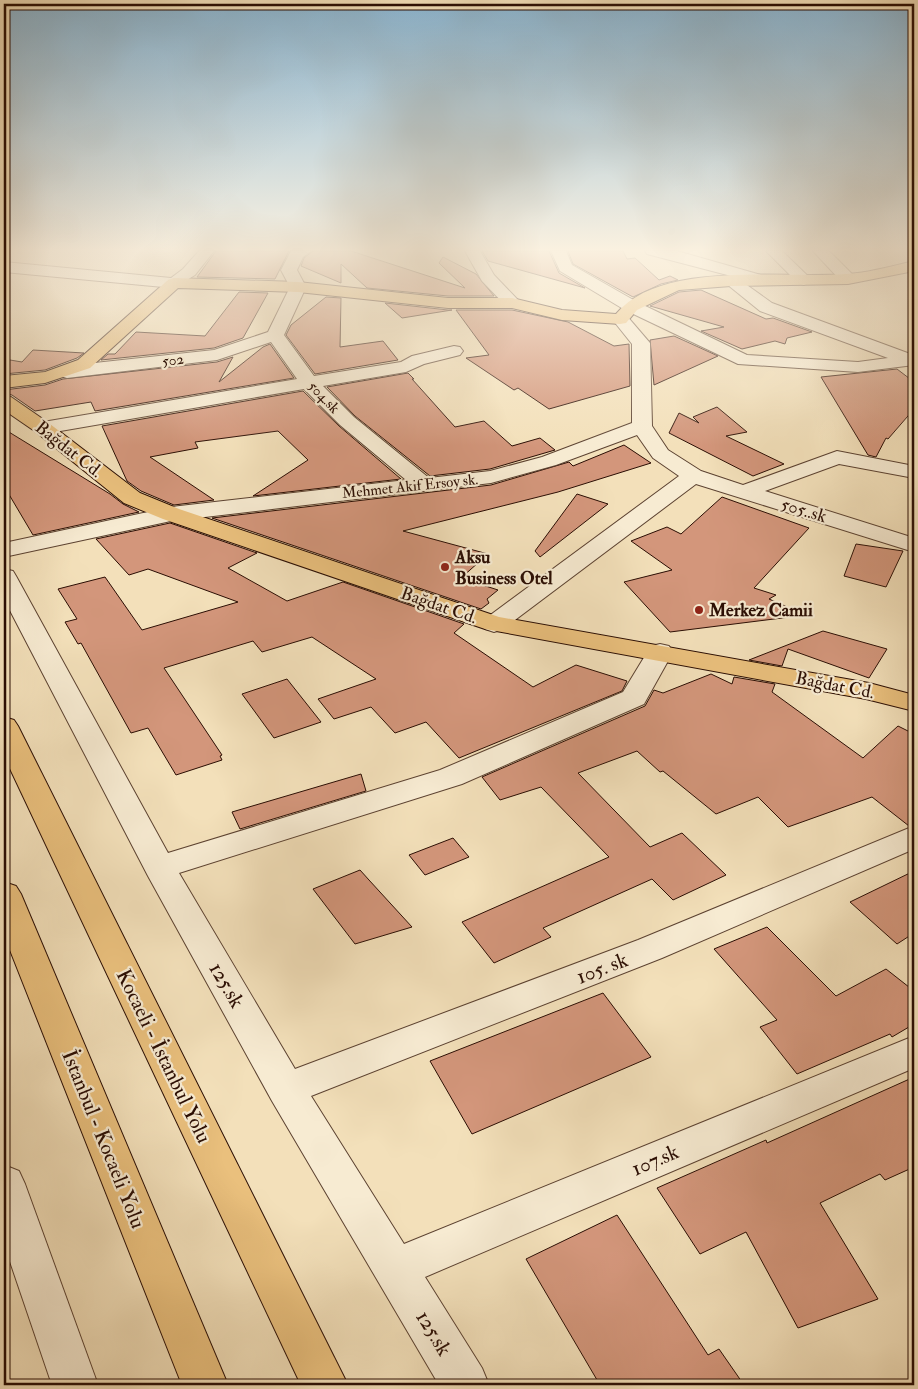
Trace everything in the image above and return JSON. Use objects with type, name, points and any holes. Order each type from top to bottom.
[{"type":"main road","points":[[4,382],[46,378],[67,372],[84,364],[138,316]]},
{"type":"main road","name":"Bağdat Cd.","points":[[4,401],[43,428],[132,498],[171,514],[494,624],[660,652],[869,691],[914,703]]},
{"type":"main road","name":"Kocaeli - İstanbul Yolu","points":[[4,726],[325,1385]]},
{"type":"main road","name":"İstanbul - Kocaeli Yolu","points":[[4,894],[205,1385]]},
{"type":"street","points":[[275,335],[284,316]]},
{"type":"street","points":[[627,316],[641,343],[642,426]]},
{"type":"street","points":[[633,316],[744,360],[858,367],[912,362]]},
{"type":"street","points":[[789,316],[912,362]]},
{"type":"street","name":"502","points":[[67,372],[217,354],[275,335]]},
{"type":"street","name":"504.sk","points":[[275,335],[310,384],[347,421],[423,484]]},
{"type":"street","points":[[43,428],[192,401],[310,384],[406,367],[418,360],[454,351]]},
{"type":"street","points":[[167,361],[192,401]]},
{"type":"street","name":"505..sk","points":[[642,426],[660,454],[693,476],[914,544]]},
{"type":"street","name":"Mehmet Akif Ersoy sk.","points":[[4,550],[171,514],[491,477],[549,460],[642,426]]},
{"type":"street","points":[[743,492],[837,458],[914,472]]},
{"type":"street","points":[[494,624],[693,476]]},
{"type":"street","name":"125.sk","points":[[4,576],[160,867],[286,1089],[396,1268],[465,1385]]},
{"type":"street","points":[[160,867],[452,777],[634,698],[660,652]]},
{"type":"street","name":"105. sk","points":[[286,1089],[650,949],[914,837]]},
{"type":"street","name":"107.sk","points":[[396,1268],[914,1051]]},
{"type":"street","points":[[4,1184],[75,1385]]},
{"type":"building","points":[[221,316],[255,316],[243,338],[214,348],[101,360],[108,354],[115,354],[136,332],[205,336]]},
{"type":"building","points":[[302,316],[341,316],[340,347],[383,341],[398,360],[315,374],[286,335],[291,325]]},
{"type":"building","points":[[400,316],[416,316],[402,318]]},
{"type":"building","points":[[460,316],[539,316],[568,322],[614,346],[629,344],[630,386],[549,409],[518,388],[514,390],[466,358],[489,355]]},
{"type":"building","points":[[685,316],[759,316],[766,319],[773,318],[812,332],[787,338],[785,344],[775,341],[742,349],[701,331],[724,327]]},
{"type":"building","points":[[674,336],[718,356],[654,385],[650,340]]},
{"type":"building","points":[[270,344],[294,378],[95,411],[91,402],[35,411],[12,395],[4,393],[4,390],[45,385],[63,379],[217,362],[233,357],[219,382],[263,347]]},
{"type":"building","points":[[33,350],[84,353],[77,358],[45,370],[4,374],[4,359],[22,362]]},
{"type":"building","points":[[897,369],[914,382],[914,409],[888,439],[886,438],[876,457],[868,455],[821,377]]},
{"type":"building","points":[[408,373],[455,427],[484,421],[512,446],[540,438],[555,450],[490,469],[430,476],[355,416],[327,387]]},
{"type":"building","points":[[303,391],[339,426],[401,479],[253,496],[308,460],[278,431],[195,442],[198,448],[150,457],[214,500],[174,505],[141,491],[127,481],[102,426]]},
{"type":"building","points":[[717,407],[747,432],[726,436],[784,464],[753,476],[669,433],[679,413],[699,423],[693,417]]},
{"type":"building","points":[[4,429],[110,494],[123,504],[139,512],[33,535],[4,486]]},
{"type":"building","points":[[624,445],[651,463],[558,492],[403,531],[488,554],[461,578],[498,590],[487,599],[489,603],[481,609],[212,518],[491,485],[569,462],[573,466]]},
{"type":"building","points":[[577,494],[608,504],[540,557],[535,551]]},
{"type":"building","points":[[722,497],[809,528],[754,588],[776,595],[769,599],[806,615],[670,632],[624,582],[672,570],[631,541],[667,527],[681,534]]},
{"type":"building","points":[[170,523],[257,553],[228,568],[287,601],[343,582],[464,624],[454,633],[533,687],[576,665],[627,681],[622,691],[459,758],[426,722],[395,733],[371,707],[334,719],[318,699],[376,679],[312,637],[262,652],[253,641],[164,668],[222,755],[220,756],[222,760],[176,775],[148,728],[131,733],[81,643],[78,644],[65,622],[77,619],[58,589],[105,577],[142,630],[238,602],[148,569],[129,575],[96,539]]},
{"type":"building","points":[[856,544],[903,551],[886,587],[844,576]]},
{"type":"building","points":[[823,631],[887,649],[869,678],[788,649],[782,666],[749,660]]},
{"type":"building","points":[[711,674],[732,684],[734,677],[775,684],[772,692],[863,758],[898,726],[914,734],[914,824],[909,826],[872,797],[788,827],[758,797],[716,814],[663,771],[660,772],[637,751],[578,773],[650,847],[682,833],[726,875],[673,900],[652,879],[543,928],[551,937],[494,963],[462,922],[609,857],[541,787],[500,800],[482,777],[645,706],[654,690],[663,693]]},
{"type":"building","points":[[287,679],[321,722],[274,738],[242,694]]},
{"type":"building","points":[[361,774],[366,791],[240,829],[232,812]]},
{"type":"building","points":[[453,838],[469,857],[425,875],[409,855]]},
{"type":"building","points":[[360,870],[412,927],[355,944],[313,889]]},
{"type":"building","points":[[914,871],[914,933],[897,944],[850,902]]},
{"type":"building","points":[[767,927],[836,996],[886,969],[914,991],[914,1024],[892,1037],[890,1034],[797,1074],[760,1027],[777,1020],[714,949]]},
{"type":"building","points":[[603,993],[651,1057],[472,1134],[430,1061]]},
{"type":"building","points":[[914,1077],[914,1167],[885,1180],[880,1174],[820,1203],[878,1299],[798,1328],[746,1232],[700,1254],[657,1188],[766,1140],[767,1143]]},
{"type":"building","points":[[617,1215],[708,1355],[719,1349],[744,1385],[600,1385],[526,1259]]},
{"type":"place","name":"Aksu Business Otel","points":[[445,567]]},
{"type":"place","name":"Merkez Camii","points":[[699,610]]}]
